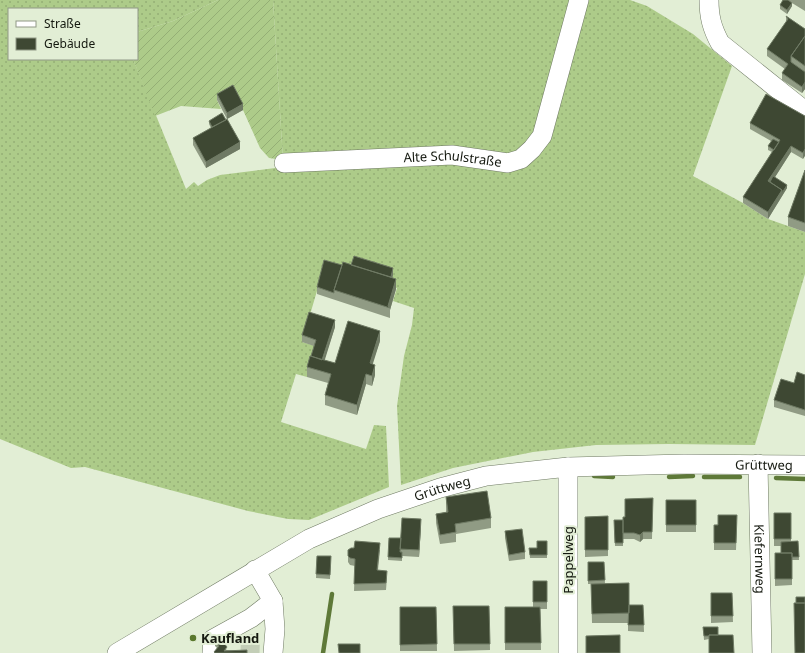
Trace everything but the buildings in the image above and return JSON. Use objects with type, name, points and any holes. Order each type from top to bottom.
[{"type":"street","name":"Alte Schulstraße","points":[[284,163],[452,155],[508,163],[521,159],[532,149],[542,136],[579,0]]},
{"type":"street","points":[[709,0],[710,19],[713,30],[720,43],[805,111]]},
{"type":"street","name":"Grüttweg","points":[[117,653],[255,570],[310,539],[378,509],[440,488],[486,476],[568,467],[677,464],[805,465]]},
{"type":"street","name":"Kiefernweg","points":[[758,464],[762,653]]},
{"type":"street","name":"Pappelweg","points":[[568,467],[568,653]]},
{"type":"street","points":[[255,570],[273,601],[275,629],[273,653]]},
{"type":"street","points":[[212,653],[213,639],[251,618],[273,601]]},
{"type":"green space","points":[[0,0],[218,0],[173,21],[138,32],[138,8],[8,8],[8,60],[133,60],[186,189],[194,182],[198,186],[207,180],[220,175],[283,167],[526,162],[583,0],[630,0],[647,6],[693,34],[732,66],[693,176],[743,203],[768,219],[805,232],[805,274],[755,445],[596,445],[533,452],[453,468],[401,485],[397,406],[404,356],[412,325],[414,308],[393,301],[397,288],[324,267],[302,342],[316,346],[307,377],[296,374],[281,422],[366,449],[374,425],[386,426],[389,487],[309,520],[288,519],[248,511],[85,467],[71,468],[0,439]]},
{"type":"green space","points":[[218,0],[273,0],[283,160],[269,158],[260,148],[233,92],[217,100],[221,109],[181,106],[155,116],[133,60],[138,60],[138,32],[173,21]]},
{"type":"green space","points":[[273,0],[575,0],[537,137],[516,157],[283,160]]},
{"type":"waterway","points":[[594,476],[613,477]]},
{"type":"waterway","points":[[669,477],[693,476]]},
{"type":"waterway","points":[[704,477],[740,477]]},
{"type":"waterway","points":[[776,478],[805,479]]},
{"type":"waterway","points":[[323,653],[332,594]]},
{"type":"tunnel","points":[[250,653],[251,618]]},
{"type":"place","name":"Kaufland","points":[[193,638]]}]
